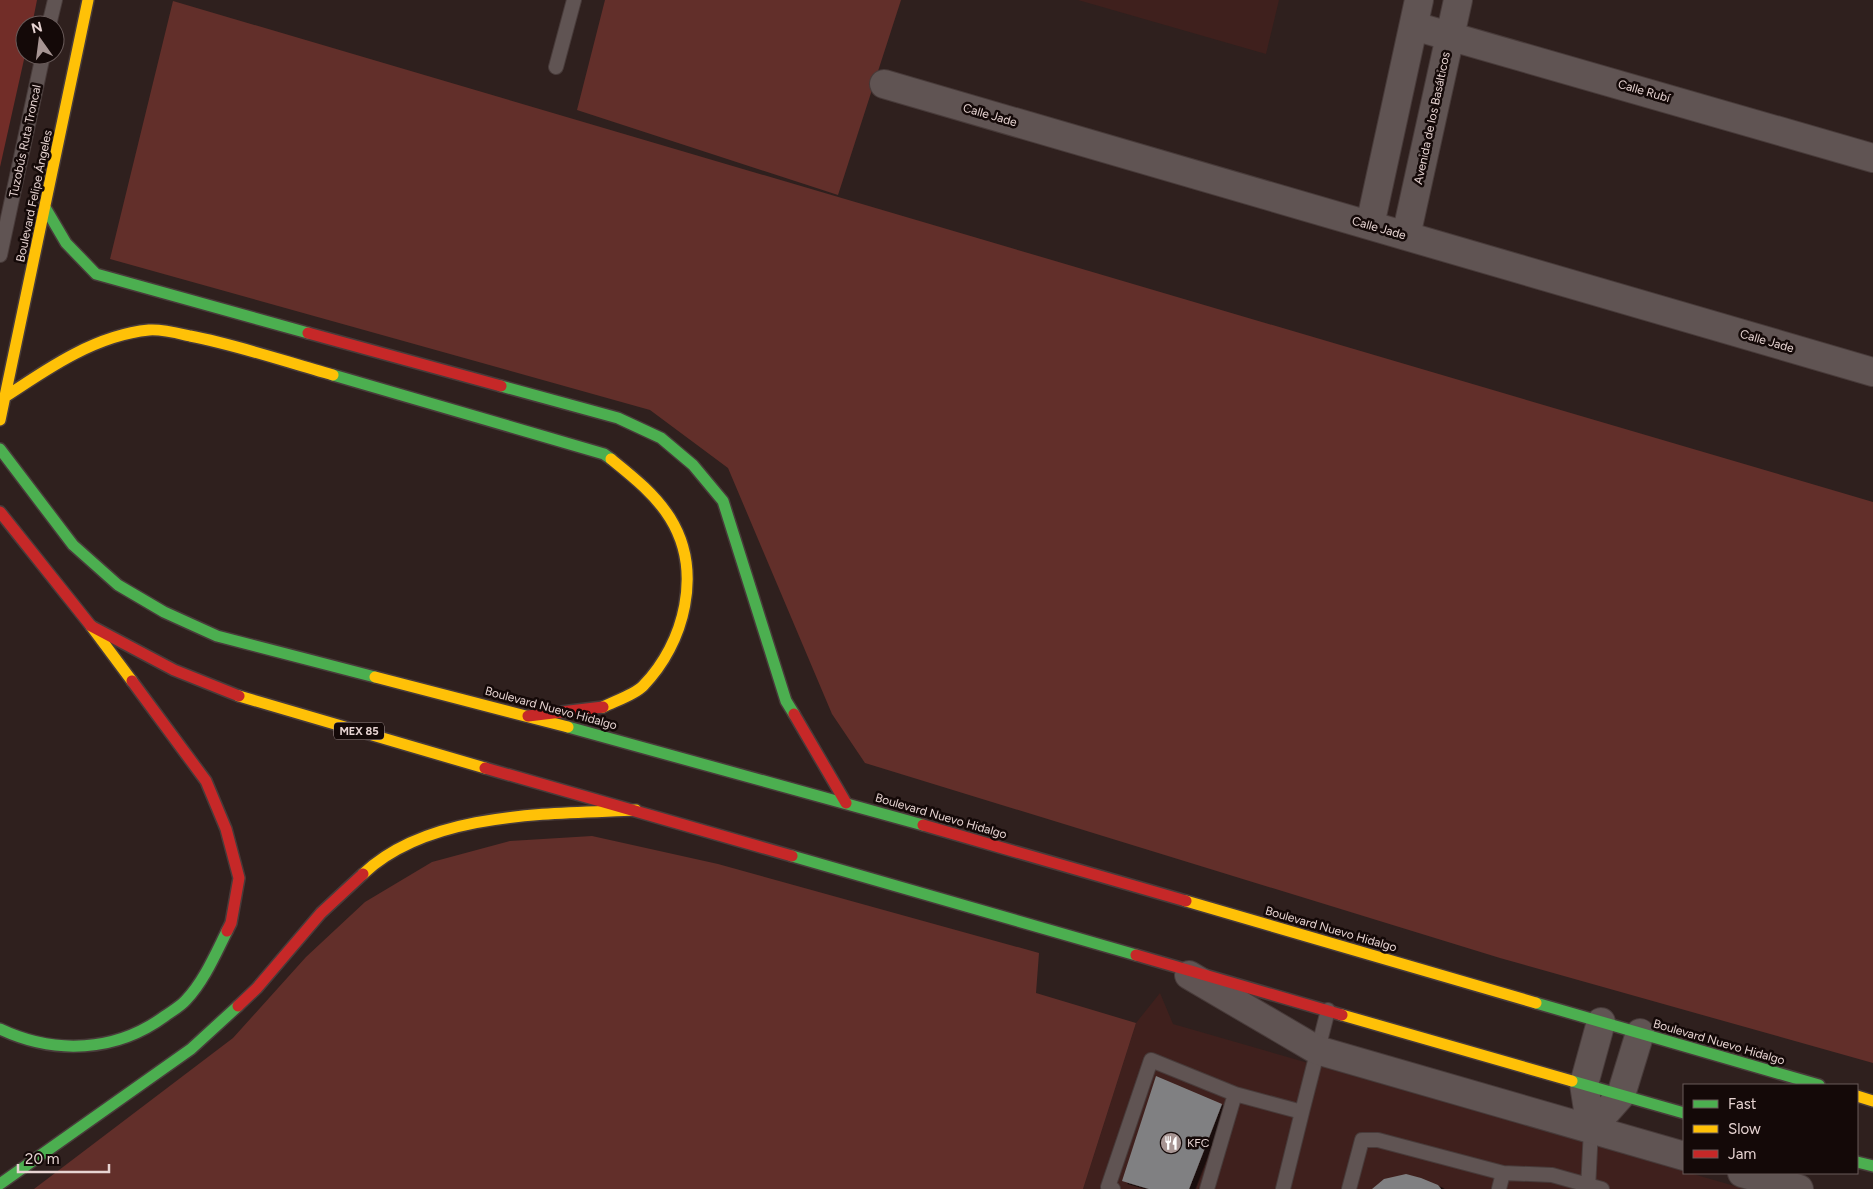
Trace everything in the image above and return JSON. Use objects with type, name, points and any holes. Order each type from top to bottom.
[{"type":"main road","name":"Boulevard Felipe Ángeles","points":[[0,420],[46,210],[88,0]]},
{"type":"main road","points":[[46,210],[66,243],[96,274],[618,418],[661,438],[693,466],[723,501],[786,701],[846,803]]},
{"type":"main road","points":[[5,397],[55,364],[96,344],[148,330],[204,338],[604,454],[639,481],[670,518],[686,558],[685,609],[669,653],[642,687],[600,709],[528,716]]},
{"type":"main road","name":"Boulevard Nuevo Hidalgo","points":[[0,449],[73,545],[118,585],[164,612],[216,636],[528,716],[846,803],[1816,1084]]},
{"type":"main road","name":"MEX 85","points":[[0,512],[91,626],[174,670],[243,698],[636,810]]},
{"type":"main road","points":[[0,1029],[23,1040],[65,1047],[104,1044],[146,1030],[186,1001],[208,969],[231,923],[239,878],[226,829],[206,781],[91,626]]},
{"type":"main road","points":[[0,1184],[191,1049],[257,988],[321,913],[368,869],[413,841],[474,823],[529,815],[636,810],[1683,1113]]},
{"type":"main road","points":[[1858,1096],[1873,1101]]},
{"type":"main road","points":[[1858,1162],[1873,1166]]},
{"type":"street","name":"Avenida de los Basálticos","points":[[1406,236],[1458,0]]},
{"type":"street","name":"Calle Rubí","points":[[1417,13],[1450,34],[1873,158]]},
{"type":"street","points":[[1370,225],[1417,13]]},
{"type":"street","name":"Calle Jade","points":[[884,84],[1873,372]]},
{"type":"street","points":[[1173,966],[1317,1050],[1683,1156]]},
{"type":"street","points":[[1591,1129],[1584,1084],[1601,1022]]},
{"type":"street","points":[[1591,1129],[1621,1095],[1640,1033]]},
{"type":"street","points":[[1746,1174],[1799,1189]]},
{"type":"lane","points":[[51,15],[55,0]]},
{"type":"lane","points":[[556,67],[574,0]]},
{"type":"lane","name":"Tuzobús Ruta Troncal","points":[[0,255],[41,65]]},
{"type":"lane","points":[[1283,1189],[1328,1010]]},
{"type":"lane","points":[[1113,1189],[1108,1187],[1151,1060],[1236,1094],[1302,1112]]},
{"type":"lane","points":[[1207,1189],[1236,1094]]},
{"type":"lane","points":[[1349,1189],[1362,1140],[1378,1140],[1503,1173],[1552,1175],[1593,1188],[1591,1129]]},
{"type":"lane","points":[[1499,1189],[1503,1173]]},
{"type":"shaded area","points":[[0,0],[37,0],[34,15],[15,15],[15,65],[23,65],[0,167]]},
{"type":"shaded area","points":[[605,0],[901,0],[838,195],[577,110]]},
{"type":"shaded area","points":[[1078,0],[1279,0],[1266,54]]},
{"type":"shaded area","points":[[173,1],[1873,502],[1873,1063],[1500,958],[865,763],[832,714],[728,468],[650,410],[110,259]]},
{"type":"shaded area","points":[[592,836],[718,864],[1039,953],[1036,993],[1136,1023],[1083,1189],[34,1189],[233,1038],[306,957],[365,902],[432,862],[510,841]]},
{"type":"shaded area","points":[[1160,993],[1173,1024],[1683,1171],[1683,1174],[1693,1174],[1745,1189],[1083,1189],[1136,1023]]},
{"type":"building","name":"KFC","points":[[1156,1076],[1222,1104],[1189,1189],[1149,1189],[1122,1181]]},
{"type":"building","points":[[1406,1174],[1438,1185],[1441,1189],[1372,1189],[1384,1179]]},
{"type":"traffic: fast","points":[[46,209],[66,243],[96,274],[308,333]]},
{"type":"traffic: fast","points":[[333,375],[604,454],[611,459]]},
{"type":"traffic: fast","points":[[501,386],[618,418],[661,438],[693,465],[723,501],[786,701],[794,714]]},
{"type":"traffic: fast","points":[[0,449],[73,545],[118,585],[164,612],[217,636],[375,677]]},
{"type":"traffic: fast","points":[[568,727],[923,825]]},
{"type":"traffic: fast","points":[[792,856],[1136,955]]},
{"type":"traffic: fast","points":[[0,1029],[42,1043],[63,1046],[85,1046],[106,1043],[126,1037],[146,1028],[184,1002],[204,976],[227,931]]},
{"type":"traffic: fast","points":[[1536,1003],[1816,1084]]},
{"type":"traffic: fast","points":[[0,1184],[191,1049],[238,1006]]},
{"type":"traffic: fast","points":[[1572,1081],[1683,1113]]},
{"type":"traffic: fast","points":[[1858,1162],[1873,1166]]},
{"type":"traffic: slow","points":[[0,420],[88,0]]},
{"type":"traffic: slow","points":[[5,397],[73,354],[110,338],[149,330],[159,330],[226,344],[333,375]]},
{"type":"traffic: slow","points":[[603,707],[639,689],[658,669],[670,649],[679,628],[685,606],[687,583],[686,561],[680,539],[670,518],[650,493],[611,459]]},
{"type":"traffic: slow","points":[[91,626],[132,681]]},
{"type":"traffic: slow","points":[[375,677],[568,727]]},
{"type":"traffic: slow","points":[[239,696],[485,768]]},
{"type":"traffic: slow","points":[[363,874],[390,853],[421,838],[456,827],[529,815],[636,810]]},
{"type":"traffic: slow","points":[[1186,901],[1536,1003]]},
{"type":"traffic: slow","points":[[1342,1015],[1572,1081]]},
{"type":"traffic: slow","points":[[1858,1096],[1873,1101]]},
{"type":"traffic: jam","points":[[308,333],[501,386]]},
{"type":"traffic: jam","points":[[0,512],[91,626],[174,670],[239,696]]},
{"type":"traffic: jam","points":[[132,681],[206,781],[226,829],[239,878],[231,923],[227,931]]},
{"type":"traffic: jam","points":[[528,716],[603,707]]},
{"type":"traffic: jam","points":[[794,714],[846,803]]},
{"type":"traffic: jam","points":[[485,768],[792,856]]},
{"type":"traffic: jam","points":[[923,825],[1186,901]]},
{"type":"traffic: jam","points":[[238,1006],[257,988],[321,913],[363,874]]},
{"type":"traffic: jam","points":[[1136,955],[1342,1015]]},
{"type":"place","name":"KFC","points":[[1171,1143]]}]
